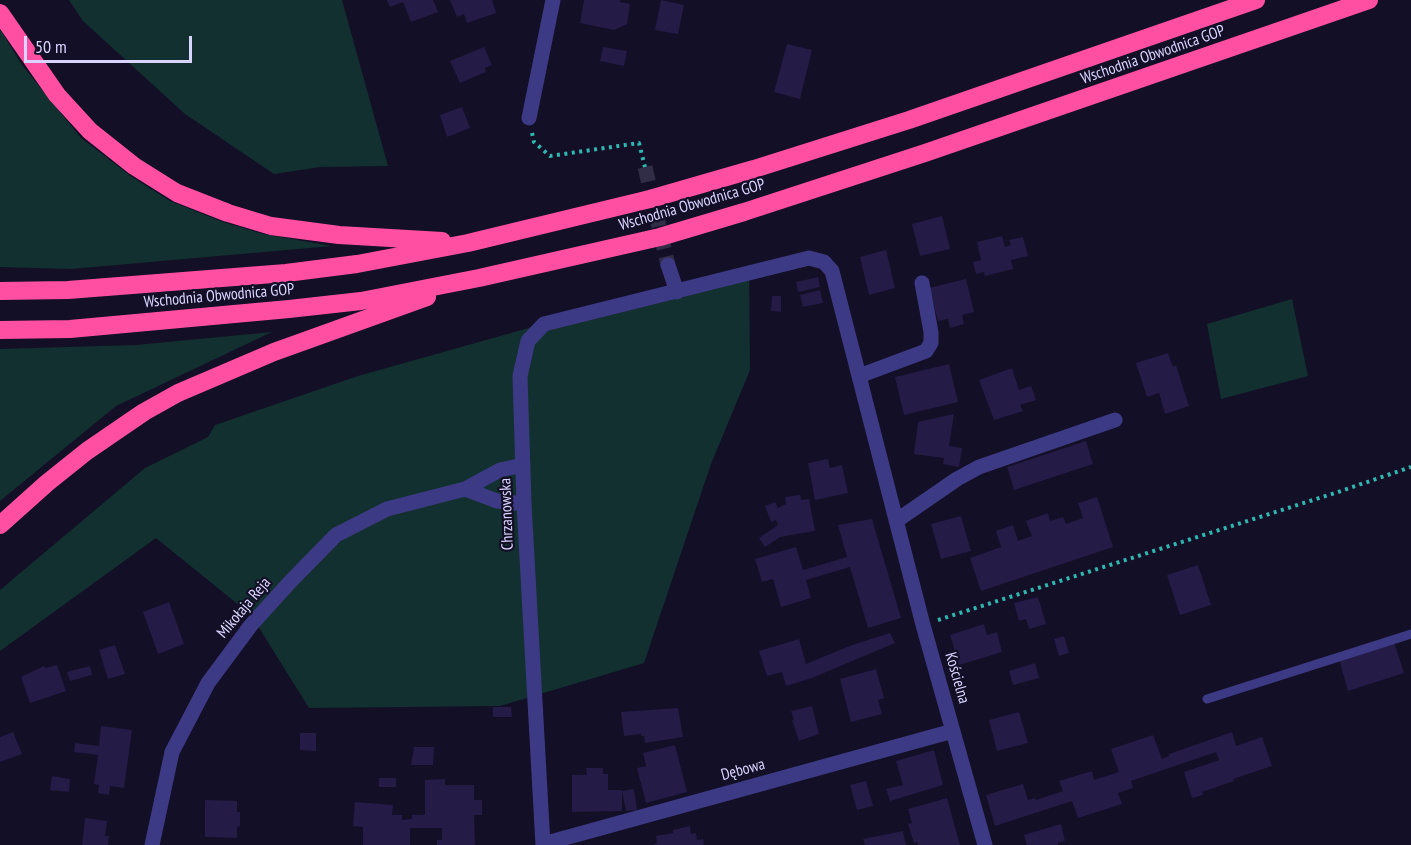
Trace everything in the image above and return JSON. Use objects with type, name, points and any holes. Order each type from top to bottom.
[{"type":"highway","name":"Wschodnia Obwodnica GOP","points":[[0,291],[68,290],[286,273],[357,264],[468,243],[650,199],[754,169],[909,120],[1256,0]]},
{"type":"highway","name":"Wschodnia Obwodnica GOP","points":[[0,330],[70,329],[361,301],[479,278],[660,237],[744,212],[1110,91],[1369,0]]},
{"type":"highway","points":[[0,13],[57,95],[90,131],[134,166],[177,192],[228,213],[271,226],[339,235],[468,243]]},
{"type":"highway","points":[[0,525],[87,451],[144,412],[178,393],[274,352],[479,278]]},
{"type":"street","points":[[529,118],[553,0]]},
{"type":"street","name":"Kościelna","points":[[677,292],[809,258],[824,262],[832,271],[923,625],[985,845]]},
{"type":"street","points":[[668,265],[677,292]]},
{"type":"street","points":[[859,376],[926,351],[931,343],[931,332],[922,283]]},
{"type":"street","name":"Chrzanowska","points":[[543,844],[524,504],[520,376],[528,341],[544,324],[677,292]]},
{"type":"street","points":[[896,521],[957,479],[979,467],[1115,420]]},
{"type":"street","name":"Mikołaja Reja","points":[[152,845],[172,752],[208,683],[251,625],[336,535],[387,509],[465,489],[500,470],[524,465]]},
{"type":"street","points":[[465,489],[497,501],[524,504]]},
{"type":"street","name":"Dębowa","points":[[543,844],[953,732]]},
{"type":"lane","points":[[1207,699],[1411,634]]},
{"type":"path","points":[[529,118],[534,142],[550,156],[639,142],[645,167]]},
{"type":"path","points":[[923,625],[1411,467]]},
{"type":"green space","points":[[69,0],[342,0],[388,166],[321,167],[274,174],[185,114],[83,21]]},
{"type":"green space","points":[[0,29],[22,65],[81,138],[132,177],[170,201],[223,222],[263,234],[332,246],[71,269],[0,267]]},
{"type":"green space","points":[[749,266],[750,370],[711,464],[644,663],[500,706],[309,708],[251,615],[156,538],[0,651],[0,590],[145,468],[208,437],[215,425],[358,376]]},
{"type":"green space","points":[[1292,299],[1308,376],[1221,399],[1207,324]]},
{"type":"green space","points":[[272,332],[116,406],[0,501],[0,349],[136,345]]},
{"type":"building","points":[[387,0],[433,0],[438,12],[411,22],[403,2],[390,7]]},
{"type":"building","points":[[450,0],[492,0],[496,13],[467,23],[464,14],[457,17]]},
{"type":"building","points":[[584,0],[620,0],[620,2],[630,4],[627,24],[614,30],[580,23]]},
{"type":"building","points":[[661,0],[684,5],[678,34],[655,30]]},
{"type":"building","points":[[787,44],[812,50],[800,99],[774,92]]},
{"type":"building","points":[[484,47],[492,65],[485,68],[486,72],[460,83],[450,61]]},
{"type":"building","points":[[603,47],[627,51],[624,66],[600,61]]},
{"type":"building","points":[[462,107],[470,128],[447,137],[440,115]]},
{"type":"building","points":[[942,216],[950,249],[920,256],[912,224]]},
{"type":"building","points":[[1002,236],[1005,247],[1011,245],[1009,240],[1023,237],[1028,256],[1011,260],[1013,269],[985,276],[984,272],[976,274],[973,262],[981,260],[977,242]]},
{"type":"building","points":[[886,250],[895,288],[869,295],[860,257]]},
{"type":"building","points":[[818,277],[820,287],[798,292],[796,282]]},
{"type":"building","points":[[966,279],[974,312],[962,315],[964,324],[950,328],[948,319],[938,321],[929,288]]},
{"type":"building","points":[[820,290],[823,303],[803,307],[800,295]]},
{"type":"building","points":[[772,296],[781,296],[781,312],[771,311]]},
{"type":"building","points":[[1168,353],[1173,367],[1176,365],[1189,406],[1165,414],[1159,393],[1147,397],[1136,363]]},
{"type":"building","points":[[949,364],[958,402],[904,415],[895,377]]},
{"type":"building","points":[[1012,368],[1019,390],[1031,386],[1036,400],[1020,405],[1023,411],[994,420],[979,380]]},
{"type":"building","points":[[954,414],[949,446],[962,448],[959,467],[943,464],[944,458],[914,454],[918,422]]},
{"type":"building","points":[[1086,441],[1093,464],[1014,490],[1007,467]]},
{"type":"building","points":[[828,459],[830,468],[842,465],[848,493],[815,500],[808,463]]},
{"type":"building","points":[[800,495],[801,500],[809,499],[815,531],[780,537],[765,547],[759,538],[778,525],[776,520],[771,522],[765,506],[775,502],[778,508],[786,504],[785,497]]},
{"type":"building","points":[[1097,497],[1113,547],[981,591],[970,558],[1001,547],[996,531],[1013,525],[1018,541],[1032,536],[1026,521],[1048,513],[1050,521],[1063,517],[1066,524],[1083,518],[1078,503]]},
{"type":"building","points":[[961,516],[971,551],[941,559],[931,524]]},
{"type":"building","points":[[872,519],[901,618],[868,628],[850,567],[806,580],[811,598],[781,607],[773,579],[762,582],[755,559],[796,547],[803,570],[847,557],[838,525]]},
{"type":"building","points":[[1198,565],[1211,605],[1180,615],[1167,575]]},
{"type":"building","points":[[1038,597],[1046,624],[1029,629],[1026,619],[1019,621],[1014,603]]},
{"type":"building","points":[[169,602],[184,644],[158,654],[143,612]]},
{"type":"building","points":[[984,624],[987,635],[997,632],[1002,652],[959,665],[950,635]]},
{"type":"building","points":[[890,633],[895,643],[812,678],[786,686],[782,672],[767,676],[759,651],[799,639],[806,664],[852,645]]},
{"type":"building","points":[[1064,636],[1069,653],[1059,656],[1054,639]]},
{"type":"building","points":[[1394,642],[1404,673],[1348,691],[1339,659]]},
{"type":"building","points":[[115,645],[125,674],[108,679],[99,650]]},
{"type":"building","points":[[1035,663],[1039,678],[1013,685],[1009,671]]},
{"type":"building","points":[[57,665],[66,691],[30,703],[21,677],[44,666],[45,668]]},
{"type":"building","points":[[90,666],[92,675],[70,681],[67,672]]},
{"type":"building","points":[[876,669],[884,698],[878,700],[882,714],[851,722],[840,679]]},
{"type":"building","points":[[812,706],[819,734],[799,741],[791,711]]},
{"type":"building","points":[[493,707],[511,707],[512,717],[493,717]]},
{"type":"building","points":[[678,708],[683,737],[645,743],[644,736],[641,734],[624,736],[621,712]]},
{"type":"building","points":[[1019,712],[1028,743],[997,751],[989,720]]},
{"type":"building","points":[[101,726],[132,730],[124,788],[110,786],[109,795],[98,793],[99,785],[94,784],[98,755],[74,752],[75,743],[99,746]]},
{"type":"building","points":[[13,732],[22,754],[0,762],[0,737]]},
{"type":"building","points":[[1232,732],[1236,746],[1262,737],[1272,766],[1233,779],[1234,781],[1202,792],[1203,795],[1192,798],[1184,772],[1219,760],[1216,752],[1131,781],[1133,788],[1118,793],[1122,804],[1078,818],[1072,801],[995,826],[986,795],[1023,784],[1028,800],[1035,798],[1036,800],[1063,791],[1059,781],[1092,771],[1094,780],[1119,772],[1111,749],[1153,735],[1162,759],[1169,754]]},
{"type":"building","points":[[300,733],[316,733],[316,751],[300,750]]},
{"type":"building","points":[[675,745],[687,792],[646,803],[637,768],[646,766],[643,753]]},
{"type":"building","points":[[414,747],[434,747],[433,765],[411,765]]},
{"type":"building","points":[[934,750],[943,785],[890,801],[886,789],[903,785],[896,761]]},
{"type":"building","points":[[586,768],[603,768],[603,774],[608,774],[608,790],[622,790],[622,811],[572,812],[572,775],[587,775]]},
{"type":"building","points":[[52,776],[70,779],[69,792],[50,790]]},
{"type":"building","points":[[379,778],[396,778],[396,787],[379,787]]},
{"type":"building","points":[[445,779],[445,785],[474,785],[474,800],[482,800],[482,815],[474,815],[475,845],[437,845],[437,840],[442,840],[442,828],[410,828],[410,845],[363,845],[363,827],[353,826],[355,802],[393,805],[392,815],[402,815],[402,820],[412,819],[412,815],[425,815],[425,780]]},
{"type":"building","points":[[866,781],[873,806],[857,810],[850,785]]},
{"type":"building","points":[[634,789],[637,810],[626,811],[622,791]]},
{"type":"building","points":[[947,798],[960,845],[918,845],[917,842],[914,843],[908,824],[912,823],[908,809]]},
{"type":"building","points":[[205,800],[237,801],[240,826],[237,827],[237,838],[205,837]]},
{"type":"building","points":[[85,818],[107,821],[105,836],[109,836],[108,845],[82,845]]},
{"type":"building","points":[[1061,824],[1065,841],[1058,845],[1027,845],[1024,835]]},
{"type":"building","points":[[690,826],[691,834],[696,833],[697,840],[703,839],[704,845],[652,845],[657,843],[656,836],[673,833],[673,830]]},
{"type":"building","points":[[903,831],[906,845],[865,845],[863,839]]},
{"type":"tunnel","points":[[645,167],[668,265]]}]
